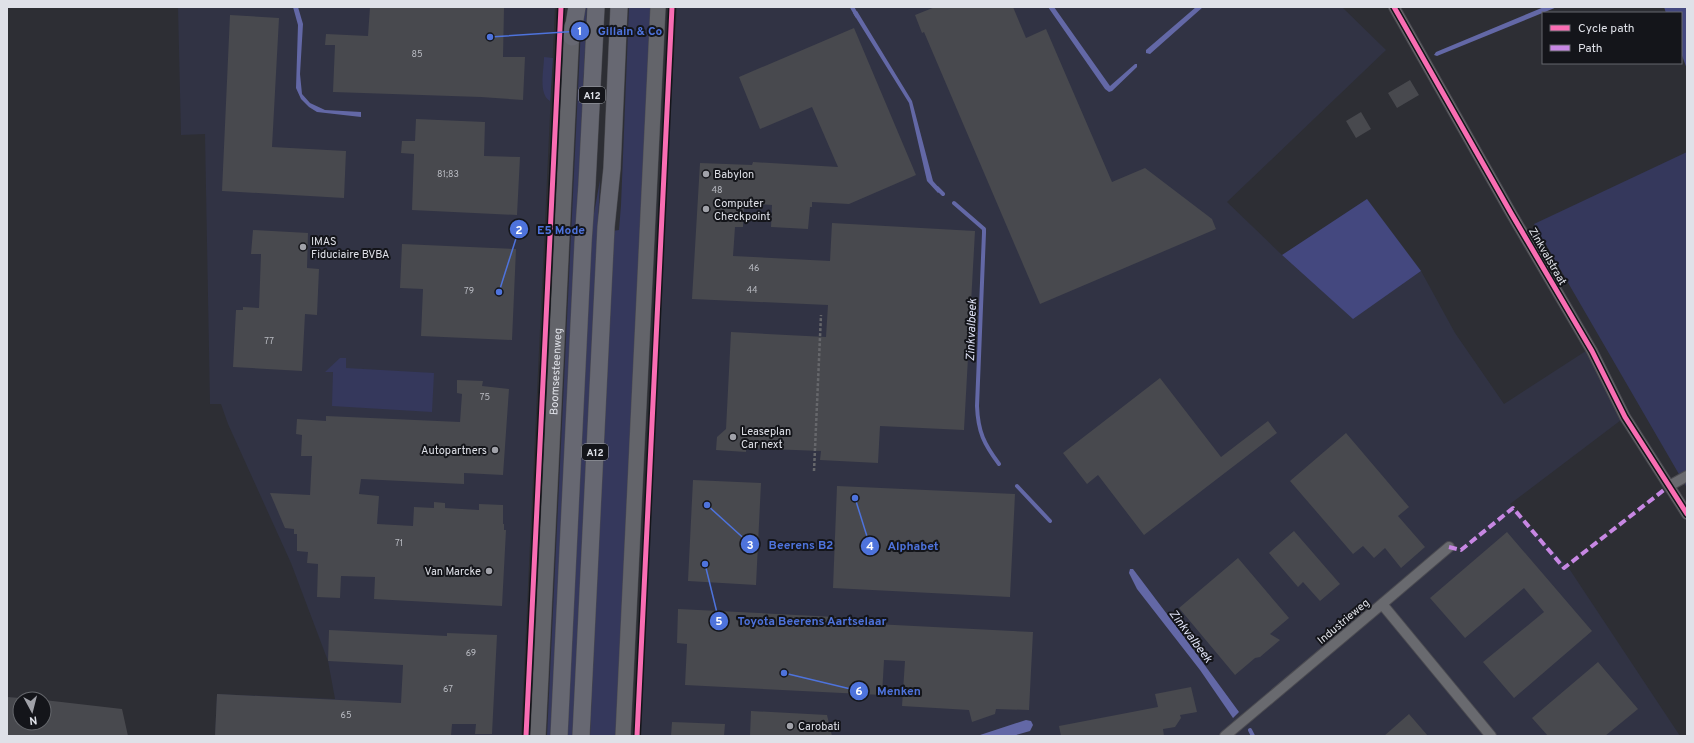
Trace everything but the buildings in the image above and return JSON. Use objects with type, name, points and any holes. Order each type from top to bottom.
[{"type":"highway","points":[[572,37],[577,7]]},
{"type":"highway","name":"A12","points":[[559,736],[582,251],[588,184],[596,7]]},
{"type":"highway","name":"A12","points":[[582,736],[606,227],[612,168],[619,7]]},
{"type":"main road","name":"Boomsesteenweg","points":[[538,736],[573,7]]},
{"type":"main road","points":[[624,736],[658,7]]},
{"type":"street","name":"Zinkvalstraat","points":[[1394,7],[1511,213],[1592,351],[1625,417],[1687,514]]},
{"type":"street","points":[[1669,486],[1687,476]]},
{"type":"street","points":[[1382,604],[1449,547]]},
{"type":"street","name":"Industrieweg","points":[[1225,736],[1382,604],[1491,736]]},
{"type":"path","points":[[814,471],[820,315]]},
{"type":"shaded area","points":[[178,7],[555,7],[521,736],[215,736],[217,694],[335,699],[328,661],[291,563],[228,424],[221,404],[210,404],[205,134],[181,135]]},
{"type":"shaded area","points":[[293,7],[298,7],[303,24],[300,74],[302,94],[310,103],[325,110],[361,112],[361,117],[317,112],[301,99],[296,88],[298,25]]},
{"type":"shaded area","points":[[582,7],[587,7],[553,736],[547,736]]},
{"type":"shaded area","points":[[629,7],[652,7],[617,736],[590,736],[612,231],[619,230],[621,205]]},
{"type":"shaded area","points":[[677,7],[1342,7],[1386,50],[1227,202],[1282,255],[1353,318],[1421,271],[1455,333],[1504,404],[1592,347],[1625,417],[1510,504],[1568,567],[1680,736],[639,736],[665,200]]},
{"type":"shaded area","points":[[1048,7],[1054,7],[1110,86],[1135,64],[1137,64],[1137,67],[1112,91],[1109,92],[1105,89]]},
{"type":"shaded area","points":[[1196,7],[1203,7],[1150,54],[1146,53],[1146,50]]},
{"type":"shaded area","points":[[1544,7],[1557,7],[1437,56],[1434,55],[1436,52]]},
{"type":"shaded area","points":[[1664,7],[1687,7],[1687,69],[1682,56],[1682,12],[1666,12]]},
{"type":"shaded area","points":[[857,11],[912,101],[933,181],[941,190],[938,193],[927,181],[909,103],[853,13]]},
{"type":"shaded area","points":[[544,57],[553,58],[550,101],[546,98],[543,87]]},
{"type":"shaded area","points":[[1687,152],[1687,488],[1534,224]]},
{"type":"shaded area","points":[[600,180],[574,736],[567,736],[589,241]]},
{"type":"shaded area","points":[[1367,199],[1421,271],[1353,319],[1282,255]]},
{"type":"shaded area","points":[[340,358],[346,358],[346,368],[434,373],[432,412],[332,406],[333,372],[325,372]]},
{"type":"shaded area","points":[[1130,569],[1133,569],[1239,712],[1233,718],[1200,670],[1137,589],[1129,573]]},
{"type":"shaded area","points":[[1026,720],[1031,721],[1033,725],[1030,731],[1013,736],[977,736]]},
{"type":"waterway","name":"Zinkvalbeek","points":[[852,7],[857,16]]},
{"type":"waterway","name":"Zinkvalbeek","points":[[937,188],[943,194]]},
{"type":"waterway","name":"Zinkvalbeek","points":[[954,203],[984,229],[977,406],[980,431],[989,450],[999,464]]},
{"type":"waterway","name":"Zinkvalbeek","points":[[1017,486],[1050,521]]},
{"type":"waterway","name":"Zinkvalbeek","points":[[1250,730],[1253,736]]},
{"type":"marked path","points":[[1449,547],[1461,550],[1513,508],[1564,568],[1669,486]]},
{"type":"cycle path","points":[[526,736],[561,7]]},
{"type":"cycle path","points":[[637,736],[672,7]]},
{"type":"cycle path","points":[[1394,7],[1511,213],[1592,351],[1625,417],[1687,514]]},
{"type":"place","name":"Gillain & Co","points":[[490,37]]},
{"type":"place","name":"Babylon","points":[[706,174]]},
{"type":"place","name":"Computer Checkpoint","points":[[706,209]]},
{"type":"place","name":"IMAS Fiduciaire BVBA","points":[[303,247]]},
{"type":"place","name":"E5 Mode","points":[[499,292]]},
{"type":"place","name":"Leaseplan Car next","points":[[733,437]]},
{"type":"place","name":"Autopartners","points":[[495,450]]},
{"type":"place","name":"Alphabet","points":[[855,498]]},
{"type":"place","name":"Beerens B2","points":[[707,505]]},
{"type":"place","name":"Toyota Beerens Aartselaar","points":[[705,564]]},
{"type":"place","name":"Van Marcke","points":[[489,571]]},
{"type":"place","name":"Menken","points":[[784,673]]},
{"type":"place","name":"Carobati","points":[[790,726]]}]
